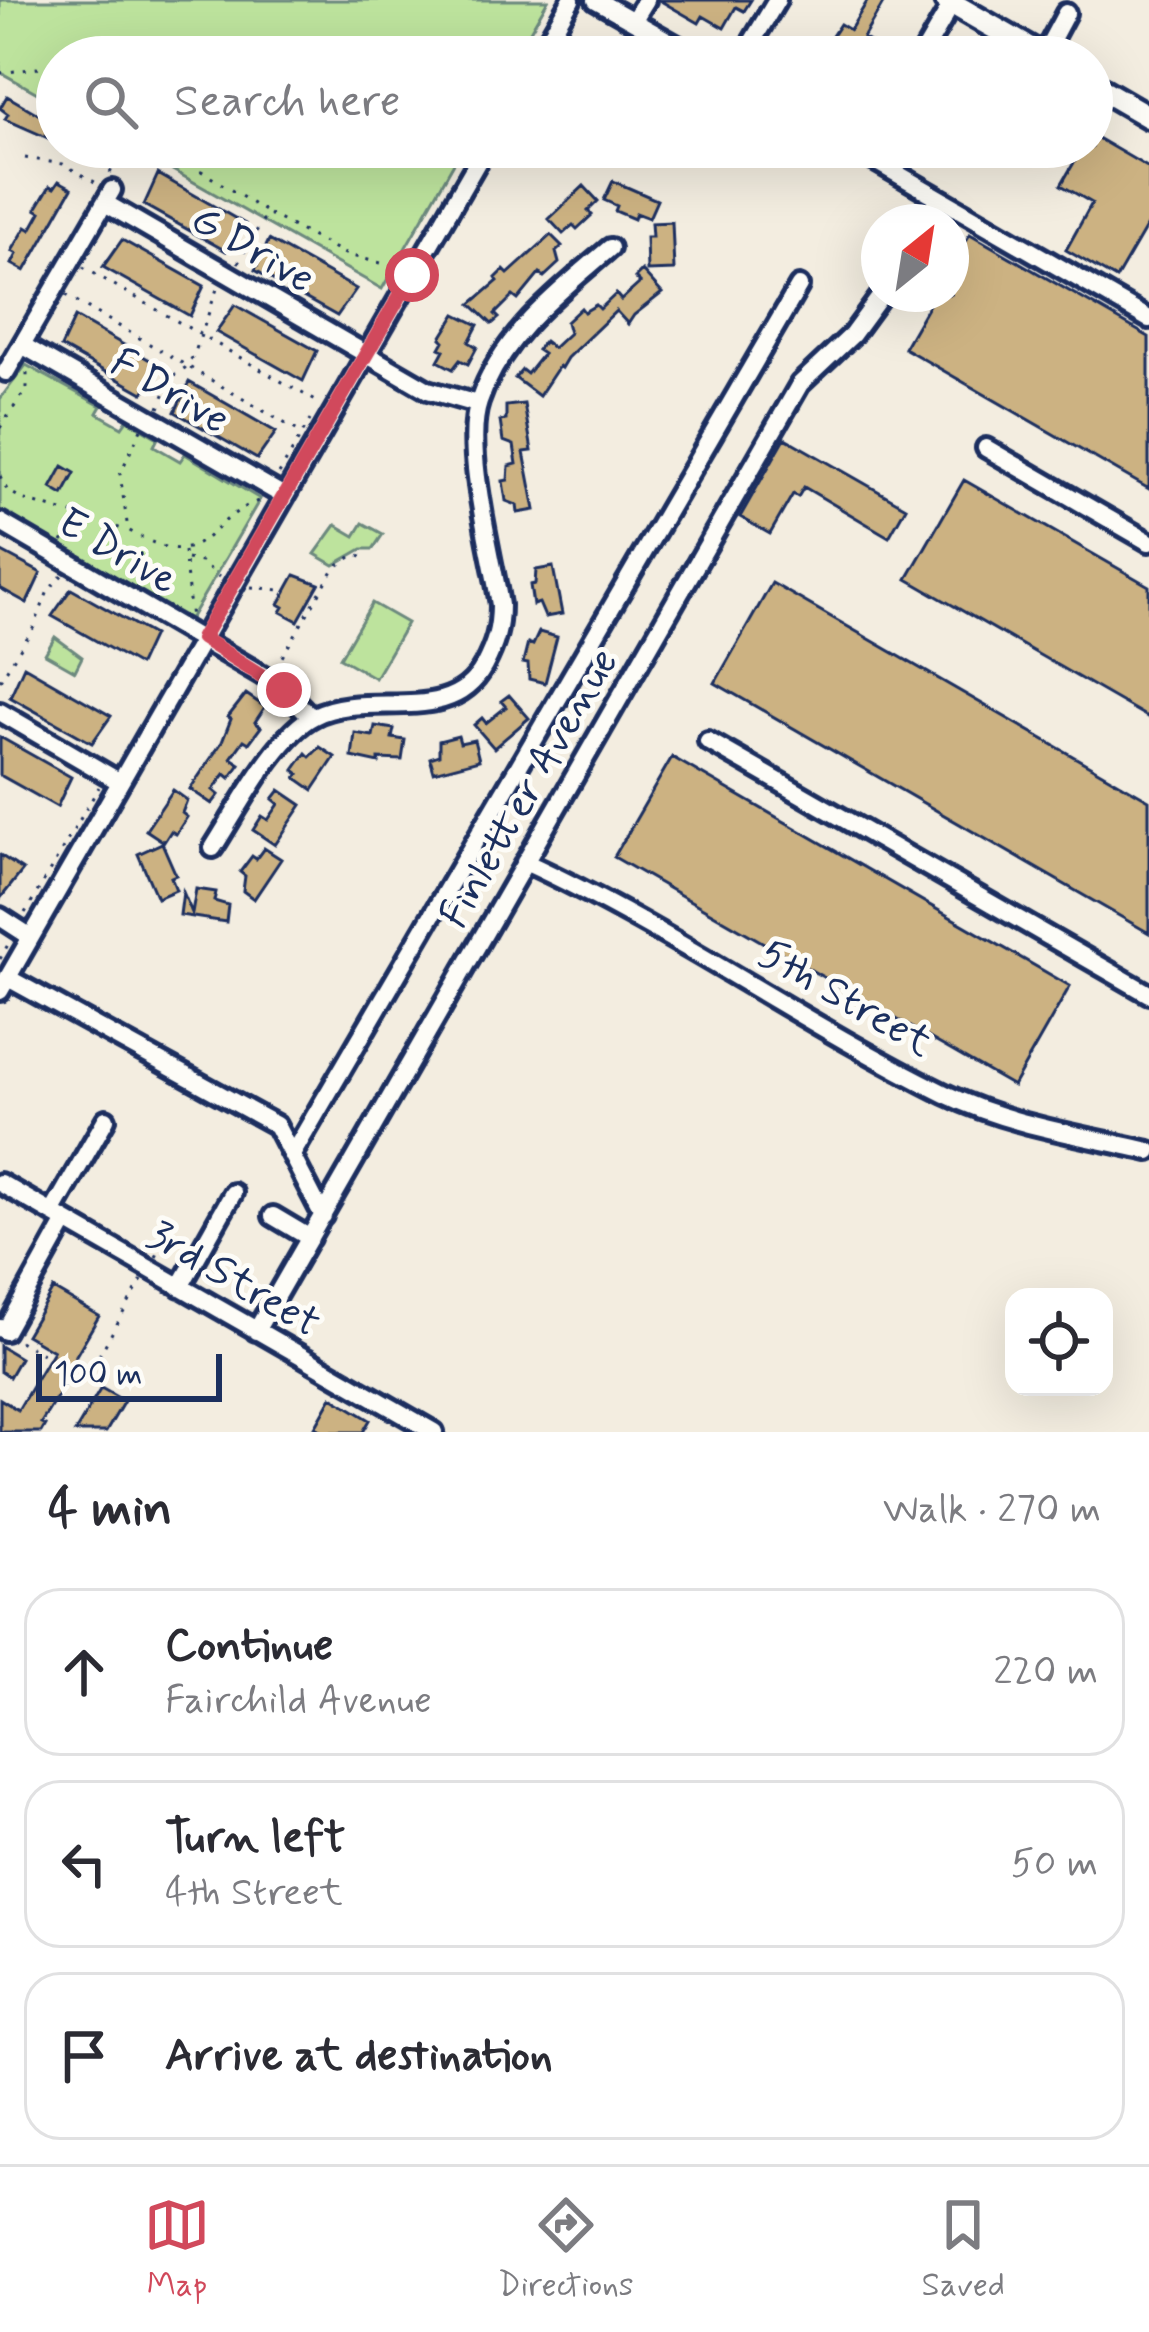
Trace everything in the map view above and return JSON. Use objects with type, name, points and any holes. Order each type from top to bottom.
[{"type":"main road","points":[[949,2],[1008,36]]},
{"type":"main road","points":[[1113,96],[1149,117]]},
{"type":"street","points":[[550,36],[571,0]]},
{"type":"street","points":[[633,21],[646,0]]},
{"type":"street","points":[[756,36],[778,0]]},
{"type":"street","points":[[932,36],[949,2]]},
{"type":"street","points":[[607,3],[660,36]]},
{"type":"street","points":[[1054,36],[1066,13]]},
{"type":"street","points":[[323,1216],[276,1125],[4,984],[235,582],[279,488],[367,354],[474,168]]},
{"type":"street","points":[[890,168],[1149,320]]},
{"type":"street","name":"G Drive","points":[[71,260],[109,196],[227,273],[428,391],[477,404]]},
{"type":"street","points":[[936,204],[939,198]]},
{"type":"street","points":[[213,848],[282,746],[311,717],[334,707],[381,701],[426,704],[456,696],[478,676],[500,629],[500,605],[476,458],[477,404],[518,332],[610,248]]},
{"type":"street","points":[[6,372],[71,260]]},
{"type":"street","points":[[292,1155],[799,286]]},
{"type":"street","name":"Finletter Avenue","points":[[256,1331],[800,384],[868,312]]},
{"type":"street","name":"F Drive","points":[[22,345],[279,488]]},
{"type":"street","points":[[986,448],[1149,542]]},
{"type":"street","name":"E Drive","points":[[0,522],[281,686],[311,717]]},
{"type":"street","points":[[0,712],[120,782]]},
{"type":"street","points":[[708,742],[1149,994]]},
{"type":"street","name":"5th Street","points":[[525,862],[629,912],[947,1095],[1017,1122],[1149,1150]]},
{"type":"street","points":[[9,922],[32,938]]},
{"type":"street","points":[[0,1328],[5,1330],[106,1119]]},
{"type":"street","name":"3rd Street","points":[[0,1184],[434,1432]]},
{"type":"street","points":[[180,1287],[233,1193]]},
{"type":"street","points":[[273,1216],[310,1238]]},
{"type":"path","points":[[0,73],[36,68]]},
{"type":"path","points":[[25,158],[36,160]]},
{"type":"path","points":[[70,168],[99,185],[113,168]]},
{"type":"path","points":[[196,168],[267,214],[347,254],[412,275]]},
{"type":"path","points":[[128,530],[120,474],[170,378],[187,367],[227,273],[267,214]]},
{"type":"path","points":[[71,260],[320,403]]},
{"type":"path","points":[[55,289],[302,434]]},
{"type":"path","points":[[0,428],[27,388],[22,345]]},
{"type":"path","points":[[279,488],[311,418]]},
{"type":"path","points":[[0,476],[3,487],[22,499],[184,549],[204,544],[236,510],[263,499]]},
{"type":"path","points":[[0,680],[34,627],[64,559],[76,516]]},
{"type":"path","points":[[184,549],[192,622]]},
{"type":"path","points":[[275,669],[335,567],[356,554],[368,559]]},
{"type":"path","points":[[187,560],[201,562],[220,578],[265,592],[279,590]]},
{"type":"path","points":[[0,958],[12,938],[9,922],[26,912],[100,785],[98,779]]},
{"type":"path","points":[[93,1366],[167,1238]]},
{"type":"path","points":[[16,1339],[49,1358]]},
{"type":"green space","points":[[0,0],[548,0],[527,36],[36,36],[36,92],[0,72]]},
{"type":"green space","points":[[169,168],[451,168],[382,289]]},
{"type":"green space","points":[[26,365],[101,406],[97,413],[122,427],[127,420],[158,438],[154,446],[180,461],[185,454],[260,499],[190,619],[0,512],[0,399]]},
{"type":"green space","points":[[363,523],[383,534],[373,549],[362,549],[334,565],[315,554],[336,525],[355,536]]},
{"type":"green space","points":[[372,603],[407,623],[375,678],[340,658]]},
{"type":"green space","points":[[55,637],[82,657],[75,671],[45,654]]},
{"type":"building","points":[[659,0],[751,0],[744,11],[736,7],[724,28],[703,16],[699,23]]},
{"type":"building","points":[[868,0],[885,0],[864,36],[832,36],[840,24],[850,30]]},
{"type":"building","points":[[7,96],[36,113],[36,133],[5,119],[8,114],[0,108]]},
{"type":"building","points":[[1113,147],[1149,168],[1149,222],[1116,279],[1066,250],[1092,203],[1061,185],[1071,168],[1113,168]]},
{"type":"building","points":[[158,174],[245,224],[226,251],[144,205]]},
{"type":"building","points":[[59,181],[72,188],[25,271],[12,264],[17,254],[12,251],[26,227],[31,230],[41,212],[36,209],[50,186],[54,188]]},
{"type":"building","points":[[613,181],[657,200],[649,218],[636,213],[634,219],[604,200]]},
{"type":"building","points":[[584,186],[598,201],[588,211],[592,215],[563,234],[549,219]]},
{"type":"building","points":[[672,222],[674,270],[647,271],[646,237],[652,237],[651,223]]},
{"type":"building","points":[[551,235],[562,246],[556,252],[559,263],[544,277],[540,273],[518,300],[513,296],[495,314],[499,318],[492,324],[471,304],[504,270],[508,274]]},
{"type":"building","points":[[969,236],[1149,337],[1149,489],[904,348],[925,312],[969,312]]},
{"type":"building","points":[[122,240],[204,286],[190,316],[103,267]]},
{"type":"building","points":[[269,240],[356,289],[337,316],[255,270]]},
{"type":"building","points":[[642,271],[662,293],[628,324],[616,311],[559,366],[539,396],[515,378],[522,370],[527,374],[543,354],[537,350],[544,341],[553,348],[569,333],[566,322],[581,308],[584,312],[596,305],[600,309],[616,294],[621,300],[640,283],[635,278]]},
{"type":"building","points":[[235,305],[317,351],[303,381],[216,332]]},
{"type":"building","points":[[456,314],[478,325],[469,342],[477,347],[468,364],[460,360],[453,369],[438,361],[444,350],[441,338]]},
{"type":"building","points":[[75,317],[162,367],[143,393],[61,347]]},
{"type":"building","points":[[189,382],[276,432],[257,459],[175,412]]},
{"type":"building","points":[[524,404],[532,451],[524,452],[535,510],[518,513],[517,505],[506,501],[503,481],[508,480],[509,466],[517,464],[514,445],[503,441],[500,421],[506,420],[506,406]]},
{"type":"building","points":[[785,438],[906,507],[889,537],[804,487],[798,497],[793,494],[770,534],[740,517]]},
{"type":"building","points":[[63,466],[75,473],[63,495],[51,488]]},
{"type":"building","points":[[964,480],[1149,586],[1149,718],[907,579]]},
{"type":"building","points":[[0,551],[41,573],[27,603],[0,588]]},
{"type":"building","points":[[553,567],[562,614],[545,617],[539,603],[533,605],[530,585],[535,584],[536,570]]},
{"type":"building","points":[[295,575],[319,584],[298,621],[281,612],[284,607],[279,604]]},
{"type":"building","points":[[772,583],[1149,800],[1149,933],[715,683]]},
{"type":"building","points":[[71,589],[153,635],[139,665],[52,616]]},
{"type":"building","points":[[539,632],[557,637],[545,683],[529,679],[528,664],[523,663],[528,643],[533,645]]},
{"type":"building","points":[[24,666],[111,716],[92,743],[10,697]]},
{"type":"building","points":[[246,694],[265,707],[255,722],[261,727],[231,758],[240,764],[213,790],[219,795],[212,804],[190,789],[222,742],[228,717]]},
{"type":"building","points":[[509,695],[529,718],[494,748],[474,725],[482,718],[486,723],[506,707],[501,701]]},
{"type":"building","points":[[375,726],[394,729],[392,738],[405,740],[402,760],[379,759],[379,763],[352,757],[355,733],[373,736]]},
{"type":"building","points":[[458,736],[460,743],[474,740],[479,760],[434,772],[430,758],[439,755],[439,741]]},
{"type":"building","points":[[0,737],[71,777],[57,807],[0,775]]},
{"type":"building","points":[[320,747],[335,757],[313,790],[296,778],[299,774],[294,770],[306,753],[310,757]]},
{"type":"building","points":[[672,757],[1070,986],[1013,1086],[614,857]]},
{"type":"building","points":[[173,790],[187,800],[182,813],[187,817],[164,842],[146,830]]},
{"type":"building","points":[[280,790],[302,805],[275,845],[253,830],[279,804],[273,799]]},
{"type":"building","points":[[162,843],[176,875],[171,877],[176,890],[157,898],[138,854]]},
{"type":"building","points":[[264,848],[281,859],[254,899],[243,891],[245,876],[240,872]]},
{"type":"building","points":[[0,855],[23,870],[0,899]]},
{"type":"building","points":[[196,889],[216,892],[214,901],[228,905],[226,922],[180,915],[183,892],[192,913]]},
{"type":"building","points":[[53,1289],[99,1316],[61,1381],[65,1384],[41,1423],[45,1425],[41,1432],[0,1432],[0,1399],[18,1410],[53,1351],[26,1335]]},
{"type":"building","points":[[0,1346],[20,1358],[9,1377],[0,1371]]},
{"type":"building","points":[[101,1388],[124,1401],[106,1432],[75,1432]]},
{"type":"building","points":[[332,1397],[370,1420],[363,1432],[324,1432],[315,1427]]},
{"type":"route","points":[[284,690],[202,638],[412,275]]}]
